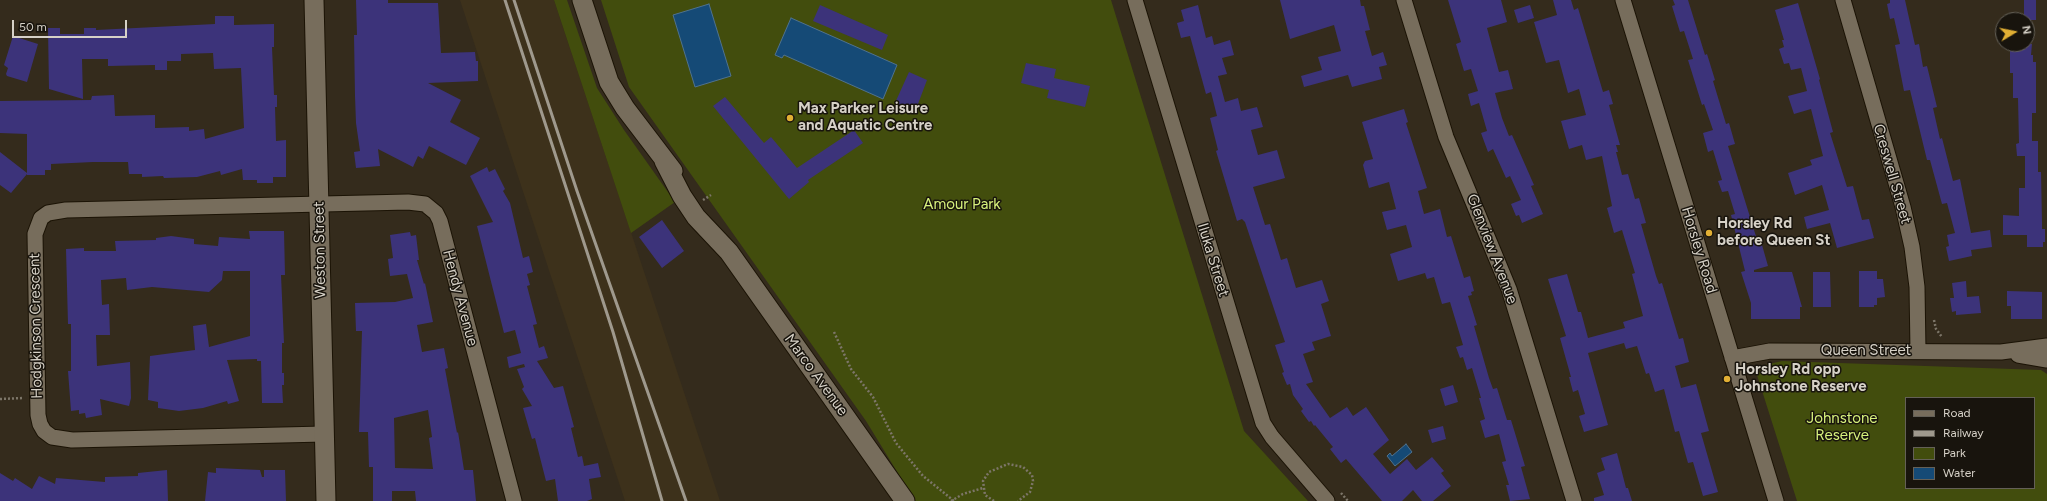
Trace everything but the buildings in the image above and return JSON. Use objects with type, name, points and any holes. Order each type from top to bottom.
[{"type":"street","name":"Weston Street","points":[[314,0],[326,501]]},
{"type":"street","name":"Marco Avenue","points":[[582,0],[609,82],[625,108],[664,161],[682,196],[696,217],[726,249],[905,501]]},
{"type":"street","name":"Iluka Street","points":[[1135,0],[1263,423],[1272,437],[1327,501]]},
{"type":"street","name":"Glenview Avenue","points":[[1404,0],[1446,137],[1509,290],[1574,501]]},
{"type":"street","name":"Horsley Road","points":[[1623,0],[1776,501]]},
{"type":"street","name":"Creswell Street","points":[[1843,0],[1911,240],[1917,287],[1918,351]]},
{"type":"street","name":"Hendy Avenue","points":[[319,204],[417,202],[425,204],[436,213],[442,230],[514,501]]},
{"type":"street","name":"Hodgkinson Crescent","points":[[319,204],[66,210],[48,213],[39,222],[35,234],[30,397],[44,431],[52,436],[62,439],[324,434]]},
{"type":"street","name":"Queen Street","points":[[1732,358],[1770,351],[2001,352],[2047,346]]},
{"type":"street","name":"Queen Street","points":[[2001,352],[2047,360]]},
{"type":"path","points":[[834,332],[851,369],[873,397],[896,443],[923,476],[952,501],[963,494],[983,488]]},
{"type":"path","points":[[23,390],[30,397]]},
{"type":"path","points":[[0,399],[30,397]]},
{"type":"path","points":[[23,403],[30,397]]},
{"type":"path","points":[[994,501],[985,495],[983,488],[985,476],[995,468],[1008,464],[1023,467],[1032,475],[1033,487],[1030,492],[1018,501]]},
{"type":"path","points":[[1336,487],[1348,501]]},
{"type":"shaded area","points":[[460,0],[554,0],[720,501],[625,501]]},
{"type":"green space","points":[[554,0],[567,0],[597,88],[624,130],[675,202],[631,233]]},
{"type":"green space","name":"Amour Park","points":[[601,0],[1111,0],[1244,431],[1308,501],[915,501],[866,421],[629,87]]},
{"type":"green space","name":"Johnstone Reserve","points":[[1782,361],[2041,370],[2047,374],[2047,501],[1797,501],[1757,375],[1765,365]]},
{"type":"water","points":[[709,4],[731,76],[695,87],[673,15]]},
{"type":"water","points":[[791,18],[897,65],[883,99],[784,55],[782,58],[775,55]]},
{"type":"water","points":[[1406,444],[1412,452],[1395,466],[1387,456],[1390,453],[1392,456]]},
{"type":"railway","points":[[505,0],[613,332],[662,501]]},
{"type":"railway","points":[[514,0],[577,191],[686,501]]},
{"type":"place","name":"Max Parker Leisure and Aquatic Centre","points":[[790,118]]},
{"type":"place","name":"Horsley Rd before Queen St","points":[[1709,233]]},
{"type":"place","name":"Horsley Rd opp Johnstone Reserve","points":[[1727,379]]}]
